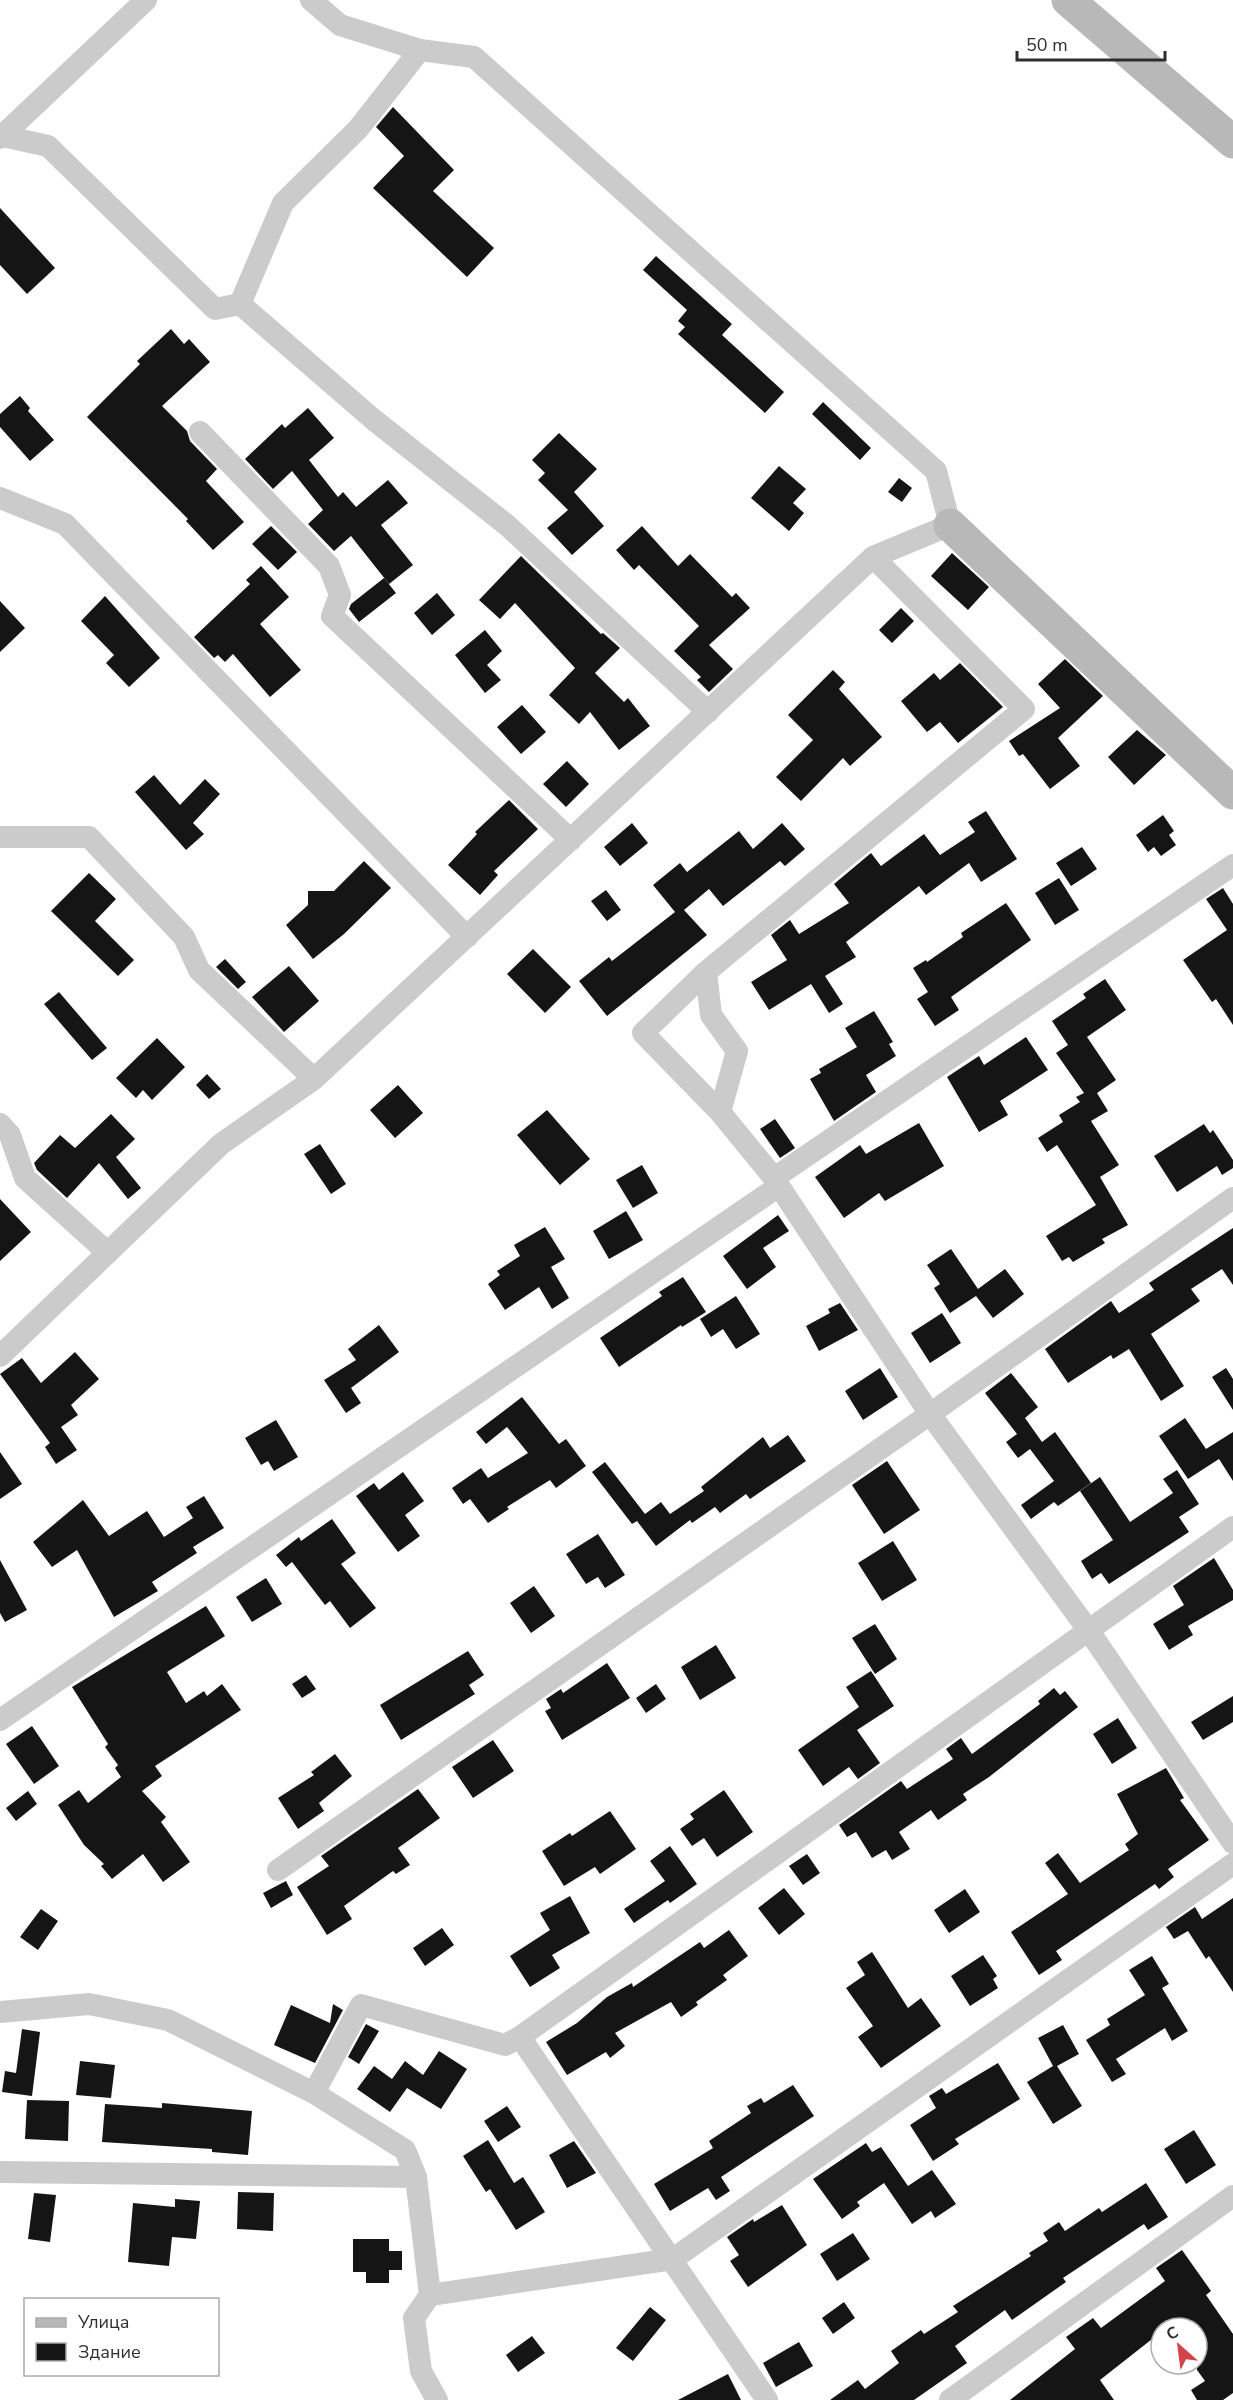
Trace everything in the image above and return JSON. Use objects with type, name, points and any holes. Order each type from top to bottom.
[{"type":"street","points":[[1,137],[146,0]]},
{"type":"street","points":[[311,0],[340,25],[420,50],[474,57],[936,471],[950,525],[1233,793]]},
{"type":"street","points":[[1068,0],[1233,142]]},
{"type":"street","points":[[240,304],[283,203],[358,129],[420,50]]},
{"type":"street","points":[[1,137],[48,146],[215,309],[240,304]]},
{"type":"street","points":[[240,304],[374,420],[508,526],[708,712]]},
{"type":"street","points":[[200,432],[329,566],[340,595],[332,616],[571,840]]},
{"type":"street","points":[[0,498],[65,524],[467,937]]},
{"type":"street","points":[[0,1356],[221,1144],[314,1079],[873,557],[950,525]]},
{"type":"street","points":[[873,557],[1024,709],[706,972],[643,1033],[720,1112],[776,1182],[930,1414],[1089,1631],[1233,1843]]},
{"type":"street","points":[[0,837],[89,837],[184,937],[199,970],[314,1079]]},
{"type":"street","points":[[0,1720],[1233,865]]},
{"type":"street","points":[[706,972],[711,1015],[737,1052],[720,1112]]},
{"type":"street","points":[[0,1124],[10,1136],[25,1178],[108,1252]]},
{"type":"street","points":[[278,1870],[930,1414],[1233,1198]]},
{"type":"street","points":[[314,2093],[361,2005],[505,2045],[520,2037],[1233,1527]]},
{"type":"street","points":[[430,2295],[673,2259],[1233,1864]]},
{"type":"street","points":[[0,2012],[89,2004],[168,2020],[314,2093],[405,2150],[417,2177],[430,2295],[414,2318],[421,2371],[437,2400]]},
{"type":"street","points":[[520,2037],[767,2400]]},
{"type":"street","points":[[0,2172],[417,2177]]},
{"type":"street","points":[[950,2400],[1233,2196]]},
{"type":"building","points":[[393,107],[454,170],[433,191],[494,248],[467,277],[373,188],[404,156],[376,127]]},
{"type":"building","points":[[0,208],[55,268],[27,294],[0,265]]},
{"type":"building","points":[[656,256],[732,324],[722,335],[784,392],[765,413],[678,334],[685,327],[678,321],[687,310],[643,270]]},
{"type":"building","points":[[171,329],[184,344],[189,339],[210,362],[162,406],[187,431],[190,441],[217,469],[206,481],[244,522],[213,550],[186,521],[188,519],[87,417],[140,364],[137,361]]},
{"type":"building","points":[[20,396],[30,408],[28,411],[54,440],[30,461],[0,427],[0,414]]},
{"type":"building","points":[[823,402],[871,448],[860,460],[812,414]]},
{"type":"building","points":[[308,408],[334,438],[309,460],[338,497],[343,492],[356,507],[388,480],[408,503],[381,525],[413,565],[389,584],[351,536],[334,551],[308,524],[323,510],[292,471],[273,489],[245,459],[282,424],[285,428]]},
{"type":"building","points":[[559,433],[597,469],[574,492],[604,526],[572,555],[547,528],[568,510],[538,480],[545,473],[532,460]]},
{"type":"building","points":[[779,466],[806,489],[793,503],[804,513],[789,531],[751,498]]},
{"type":"building","points":[[899,478],[912,488],[902,502],[888,492]]},
{"type":"building","points":[[271,526],[297,552],[278,570],[252,544]]},
{"type":"building","points":[[642,526],[678,566],[690,554],[732,597],[736,593],[750,608],[709,645],[733,669],[709,692],[697,680],[701,677],[674,651],[699,626],[639,565],[634,570],[616,550]]},
{"type":"building","points":[[952,553],[989,587],[968,610],[931,576]]},
{"type":"building","points":[[521,556],[601,634],[603,633],[620,648],[595,673],[624,702],[628,698],[650,726],[619,750],[590,712],[579,724],[549,695],[575,668],[515,603],[500,619],[479,600]]},
{"type":"building","points":[[261,566],[289,597],[260,624],[301,670],[270,697],[233,654],[225,662],[218,655],[214,658],[194,637],[250,584],[246,580]]},
{"type":"building","points":[[384,578],[396,593],[359,622],[349,609],[351,604]]},
{"type":"building","points":[[437,593],[455,615],[432,635],[414,613]]},
{"type":"building","points":[[105,596],[160,658],[129,687],[106,663],[114,655],[81,621]]},
{"type":"building","points":[[0,601],[25,628],[0,652]]},
{"type":"building","points":[[901,608],[914,621],[892,643],[879,630]]},
{"type":"building","points":[[485,630],[502,651],[487,665],[501,680],[485,693],[455,655]]},
{"type":"building","points":[[1065,659],[1103,696],[1058,738],[1080,766],[1050,789],[1023,754],[1019,756],[1009,741],[1060,708],[1038,684]]},
{"type":"building","points":[[960,663],[1003,707],[958,743],[940,722],[927,732],[901,701],[934,673],[940,680]]},
{"type":"building","points":[[833,670],[845,682],[839,689],[882,737],[850,766],[843,758],[801,801],[776,777],[813,740],[788,715]]},
{"type":"building","points":[[522,705],[546,732],[521,754],[497,727]]},
{"type":"building","points":[[1137,730],[1166,755],[1134,785],[1108,757]]},
{"type":"building","points":[[567,761],[589,784],[566,807],[543,784]]},
{"type":"building","points":[[154,775],[180,805],[205,779],[220,794],[193,823],[204,834],[186,850],[135,792]]},
{"type":"building","points":[[509,800],[538,829],[494,871],[498,875],[480,895],[448,865],[477,834],[475,832]]},
{"type":"building","points":[[986,811],[1017,859],[981,882],[969,863],[926,895],[919,886],[846,942],[856,957],[825,976],[843,1004],[829,1013],[811,984],[769,1010],[751,982],[787,960],[771,935],[790,920],[799,934],[849,903],[834,884],[871,853],[881,866],[924,834],[940,855],[975,832],[968,822]]},
{"type":"building","points":[[1163,815],[1174,831],[1169,835],[1176,845],[1161,856],[1154,847],[1148,852],[1136,835]]},
{"type":"building","points":[[632,823],[648,843],[620,866],[604,847]]},
{"type":"building","points":[[782,823],[805,849],[785,866],[780,861],[723,906],[709,889],[684,910],[707,935],[607,1016],[579,981],[609,957],[612,961],[675,912],[653,885],[680,863],[687,872],[739,831],[753,849]]},
{"type":"building","points":[[1082,847],[1097,869],[1071,886],[1056,863]]},
{"type":"building","points":[[364,861],[391,888],[344,934],[313,959],[286,925],[308,905],[308,891],[334,891]]},
{"type":"building","points":[[89,873],[116,899],[95,921],[134,960],[118,976],[51,911]]},
{"type":"building","points":[[1059,878],[1079,910],[1055,925],[1035,893]]},
{"type":"building","points":[[1223,888],[1233,904],[1233,1025],[1216,999],[1212,1002],[1183,960],[1227,930],[1206,899]]},
{"type":"building","points":[[606,890],[621,910],[607,921],[591,901]]},
{"type":"building","points":[[1006,903],[1031,940],[951,997],[959,1010],[935,1026],[917,999],[928,992],[913,968],[926,960],[927,962],[963,937],[961,933]]},
{"type":"building","points":[[533,949],[571,987],[545,1013],[507,974]]},
{"type":"building","points":[[225,959],[246,982],[238,989],[216,967]]},
{"type":"building","points":[[289,966],[319,1001],[284,1032],[252,997]]},
{"type":"building","points":[[1105,979],[1126,1010],[1087,1037],[1116,1080],[1097,1093],[1108,1111],[1091,1121],[1119,1165],[1100,1177],[1128,1225],[1102,1239],[1105,1243],[1073,1262],[1069,1257],[1062,1261],[1046,1236],[1096,1205],[1057,1145],[1047,1152],[1038,1138],[1063,1122],[1059,1115],[1080,1102],[1076,1097],[1084,1093],[1056,1053],[1068,1045],[1052,1021],[1086,998],[1083,994]]},
{"type":"building","points":[[59,992],[107,1048],[92,1060],[44,1004]]},
{"type":"building","points":[[874,1011],[893,1042],[889,1044],[896,1056],[866,1075],[876,1092],[834,1121],[810,1079],[821,1073],[819,1069],[857,1047],[845,1028]]},
{"type":"building","points":[[1026,1037],[1048,1070],[1000,1101],[1008,1115],[979,1132],[947,1077],[979,1056],[984,1065]]},
{"type":"building","points":[[157,1038],[185,1067],[152,1100],[143,1090],[136,1098],[116,1078]]},
{"type":"building","points":[[207,1074],[221,1089],[209,1099],[196,1085]]},
{"type":"building","points":[[398,1085],[423,1113],[395,1138],[370,1110]]},
{"type":"building","points":[[547,1110],[590,1159],[560,1185],[517,1135]]},
{"type":"building","points":[[111,1114],[135,1139],[116,1157],[141,1188],[128,1199],[99,1163],[67,1198],[37,1170],[34,1163],[60,1135],[75,1148]]},
{"type":"building","points":[[775,1119],[795,1148],[780,1158],[760,1129]]},
{"type":"building","points":[[919,1123],[944,1166],[885,1201],[879,1193],[844,1218],[815,1177],[860,1145],[866,1154]]},
{"type":"building","points":[[1204,1124],[1210,1133],[1213,1130],[1233,1160],[1233,1168],[1222,1175],[1217,1166],[1177,1192],[1154,1156]]},
{"type":"building","points":[[320,1144],[346,1184],[331,1194],[304,1154]]},
{"type":"building","points":[[642,1165],[658,1193],[633,1208],[616,1180]]},
{"type":"building","points":[[0,1199],[31,1232],[0,1261]]},
{"type":"building","points":[[626,1211],[643,1240],[609,1259],[593,1231]]},
{"type":"building","points":[[778,1215],[789,1231],[763,1248],[776,1267],[747,1289],[723,1256]]},
{"type":"building","points":[[545,1227],[565,1259],[551,1267],[569,1298],[552,1309],[539,1287],[505,1310],[488,1284],[500,1275],[497,1271],[520,1256],[514,1245]]},
{"type":"building","points":[[1233,1228],[1233,1285],[1222,1269],[1191,1289],[1200,1301],[1151,1334],[1184,1386],[1161,1401],[1129,1349],[1113,1359],[1111,1355],[1068,1383],[1045,1349],[1111,1301],[1119,1313],[1154,1290],[1149,1283]]},
{"type":"building","points":[[951,1249],[978,1289],[1005,1269],[1024,1294],[993,1318],[976,1296],[950,1313],[934,1288],[940,1284],[927,1265]]},
{"type":"building","points":[[683,1277],[706,1312],[682,1327],[681,1325],[619,1367],[600,1338],[662,1296],[659,1292]]},
{"type":"building","points":[[736,1296],[760,1334],[736,1349],[723,1329],[711,1337],[700,1319]]},
{"type":"building","points":[[840,1303],[858,1330],[819,1351],[806,1326],[830,1313],[828,1309]]},
{"type":"building","points":[[942,1313],[961,1343],[930,1363],[911,1333]]},
{"type":"building","points":[[379,1325],[399,1352],[351,1388],[361,1403],[346,1413],[324,1380],[356,1360],[348,1349]]},
{"type":"building","points":[[75,1352],[99,1379],[71,1405],[78,1415],[61,1427],[77,1450],[56,1464],[45,1447],[50,1443],[0,1374],[22,1358],[41,1383]]},
{"type":"building","points":[[880,1368],[898,1397],[863,1420],[845,1391]]},
{"type":"building","points":[[1226,1368],[1233,1379],[1233,1410],[1212,1377]]},
{"type":"building","points":[[1011,1373],[1038,1407],[1025,1418],[1042,1442],[1055,1432],[1091,1483],[1058,1506],[1054,1502],[1031,1519],[1021,1505],[1054,1481],[1030,1449],[1018,1458],[1006,1442],[1017,1434],[985,1393]]},
{"type":"building","points":[[522,1397],[559,1444],[566,1439],[586,1466],[556,1488],[550,1480],[507,1507],[509,1509],[488,1523],[470,1499],[463,1504],[452,1488],[481,1468],[488,1478],[528,1453],[507,1427],[486,1444],[476,1432]]},
{"type":"building","points":[[1185,1418],[1206,1449],[1233,1432],[1233,1481],[1219,1459],[1188,1479],[1159,1436]]},
{"type":"building","points":[[276,1420],[298,1457],[274,1471],[268,1461],[261,1465],[245,1438]]},
{"type":"building","points":[[788,1435],[806,1461],[750,1499],[746,1494],[720,1513],[715,1507],[692,1523],[690,1520],[656,1546],[637,1521],[632,1524],[592,1472],[605,1462],[645,1514],[661,1502],[670,1514],[704,1491],[701,1487],[763,1437],[770,1448]]},
{"type":"building","points":[[0,1452],[22,1484],[0,1499]]},
{"type":"building","points":[[887,1461],[920,1510],[884,1534],[852,1485]]},
{"type":"building","points":[[1177,1470],[1199,1504],[1179,1517],[1189,1532],[1109,1584],[1101,1573],[1092,1579],[1081,1561],[1113,1540],[1080,1491],[1100,1477],[1130,1522],[1173,1493],[1163,1479]]},
{"type":"building","points":[[403,1472],[424,1501],[405,1515],[420,1536],[398,1552],[356,1496],[374,1483],[379,1490]]},
{"type":"building","points":[[204,1496],[224,1528],[193,1547],[197,1553],[152,1582],[158,1591],[114,1617],[77,1550],[52,1567],[33,1542],[83,1500],[109,1536],[147,1511],[164,1537],[193,1518],[186,1507]]},
{"type":"building","points":[[332,1519],[356,1553],[341,1564],[376,1608],[350,1628],[330,1601],[325,1605],[292,1562],[286,1567],[276,1555],[299,1537],[301,1541]]},
{"type":"building","points":[[598,1534],[625,1575],[605,1588],[598,1577],[586,1584],[566,1554]]},
{"type":"building","points":[[893,1541],[917,1580],[882,1601],[858,1563]]},
{"type":"building","points":[[1214,1558],[1233,1590],[1233,1600],[1188,1626],[1193,1635],[1169,1650],[1153,1624],[1184,1605],[1173,1586]]},
{"type":"building","points":[[0,1560],[27,1610],[5,1622],[0,1613]]},
{"type":"building","points":[[266,1578],[282,1604],[252,1622],[236,1597]]},
{"type":"building","points":[[534,1586],[555,1616],[531,1633],[510,1603]]},
{"type":"building","points":[[206,1606],[225,1636],[167,1672],[186,1703],[204,1691],[207,1696],[222,1684],[241,1710],[155,1766],[162,1776],[142,1791],[166,1817],[161,1822],[190,1862],[163,1882],[143,1854],[112,1879],[101,1866],[104,1864],[84,1845],[58,1805],[79,1790],[88,1803],[121,1777],[115,1768],[118,1765],[105,1747],[108,1744],[72,1687]]},
{"type":"building","points":[[875,1624],[897,1659],[875,1674],[852,1638]]},
{"type":"building","points":[[716,1645],[736,1678],[700,1700],[681,1667]]},
{"type":"building","points":[[468,1651],[484,1675],[469,1685],[475,1694],[401,1740],[380,1705]]},
{"type":"building","points":[[607,1663],[630,1698],[562,1740],[545,1711],[551,1708],[546,1699],[561,1689],[563,1693]]},
{"type":"building","points":[[871,1671],[894,1706],[857,1730],[880,1763],[858,1779],[849,1767],[823,1786],[798,1750],[859,1707],[846,1687]]},
{"type":"building","points":[[306,1675],[316,1689],[302,1698],[292,1684]]},
{"type":"building","points":[[656,1684],[666,1699],[646,1713],[636,1698]]},
{"type":"building","points":[[1054,1688],[1060,1695],[1065,1691],[1078,1707],[989,1777],[963,1794],[967,1800],[938,1820],[931,1810],[899,1832],[910,1849],[892,1860],[886,1850],[872,1858],[856,1832],[847,1837],[839,1825],[901,1781],[907,1789],[953,1759],[946,1749],[961,1738],[972,1754],[1040,1704],[1038,1701]]},
{"type":"building","points":[[1233,1696],[1233,1722],[1203,1740],[1191,1722]]},
{"type":"building","points":[[1118,1718],[1137,1748],[1112,1764],[1093,1734]]},
{"type":"building","points":[[32,1726],[59,1766],[34,1784],[6,1744]]},
{"type":"building","points":[[493,1740],[514,1771],[473,1798],[452,1767]]},
{"type":"building","points":[[335,1754],[352,1776],[319,1803],[324,1811],[298,1829],[278,1798],[314,1775],[311,1772]]},
{"type":"building","points":[[1166,1768],[1184,1798],[1180,1800],[1209,1840],[1168,1869],[1174,1877],[1159,1889],[1155,1884],[1056,1951],[1062,1960],[1039,1975],[1011,1932],[1068,1894],[1045,1863],[1058,1853],[1080,1883],[1129,1850],[1125,1844],[1138,1834],[1117,1794]]},
{"type":"building","points":[[418,1789],[440,1818],[398,1848],[410,1865],[396,1874],[393,1871],[344,1906],[352,1919],[327,1935],[297,1887],[329,1866],[321,1856]]},
{"type":"building","points":[[724,1790],[753,1832],[717,1857],[704,1838],[692,1846],[680,1829],[694,1819],[690,1814]]},
{"type":"building","points":[[28,1791],[37,1804],[16,1821],[6,1808]]},
{"type":"building","points":[[610,1811],[636,1849],[600,1874],[595,1867],[564,1886],[542,1851],[570,1833],[572,1836]]},
{"type":"building","points":[[670,1846],[697,1884],[670,1903],[668,1900],[634,1923],[624,1909],[665,1881],[650,1861]]},
{"type":"building","points":[[807,1854],[820,1873],[803,1885],[789,1866]]},
{"type":"building","points":[[286,1881],[293,1895],[271,1908],[263,1893]]},
{"type":"building","points":[[784,1888],[805,1914],[779,1935],[758,1908]]},
{"type":"building","points":[[965,1889],[980,1912],[949,1933],[934,1910]]},
{"type":"building","points":[[570,1896],[590,1933],[552,1955],[560,1968],[530,1987],[510,1956],[550,1930],[540,1913]]},
{"type":"building","points":[[1233,1898],[1233,1992],[1209,1956],[1206,1959],[1188,1931],[1174,1939],[1166,1927],[1195,1907],[1202,1919]]},
{"type":"building","points":[[41,1909],[58,1921],[38,1950],[20,1937]]},
{"type":"building","points":[[442,1928],[454,1945],[425,1966],[413,1948]]},
{"type":"building","points":[[729,1930],[748,1956],[723,1975],[727,1980],[696,2002],[698,2005],[681,2017],[671,2002],[615,2033],[625,2046],[610,2058],[606,2052],[567,2075],[546,2042],[577,2023],[607,1997],[632,1983],[633,1987],[700,1942],[704,1948]]},
{"type":"building","points":[[872,1952],[908,2008],[921,1998],[941,2026],[881,2068],[858,2037],[873,2026],[846,1988],[865,1975],[857,1962]]},
{"type":"building","points":[[983,1955],[997,1976],[993,1979],[998,1988],[970,2006],[951,1976]]},
{"type":"building","points":[[1152,1956],[1169,1984],[1162,1988],[1188,2031],[1172,2041],[1165,2028],[1116,2059],[1126,2074],[1112,2082],[1086,2040],[1110,2025],[1107,2019],[1145,1995],[1129,1970]]},
{"type":"building","points":[[333,2004],[343,2010],[315,2063],[274,2045],[291,2005],[330,2023]]},
{"type":"building","points":[[366,2024],[379,2031],[359,2064],[348,2057]]},
{"type":"building","points":[[1063,2025],[1079,2054],[1057,2066],[1082,2106],[1053,2124],[1027,2082],[1053,2066],[1038,2038]]},
{"type":"building","points":[[22,2029],[40,2032],[32,2096],[2,2092],[5,2071],[16,2073]]},
{"type":"building","points":[[439,2051],[467,2069],[441,2109],[407,2088],[390,2112],[357,2089],[374,2066],[392,2079],[405,2061],[423,2075]]},
{"type":"building","points":[[80,2061],[115,2065],[111,2098],[76,2095]]},
{"type":"building","points":[[998,2063],[1020,2099],[955,2139],[959,2144],[933,2161],[910,2125],[936,2108],[929,2096],[942,2088],[946,2094]]},
{"type":"building","points":[[793,2085],[814,2116],[721,2177],[730,2191],[716,2200],[708,2188],[670,2211],[654,2184],[713,2148],[709,2141],[751,2113],[747,2106],[761,2098],[764,2103]]},
{"type":"building","points":[[27,2100],[69,2101],[68,2141],[25,2139]]},
{"type":"building","points":[[162,2103],[252,2111],[248,2155],[212,2152],[212,2149],[102,2142],[105,2104],[162,2108]]},
{"type":"building","points":[[507,2106],[521,2127],[498,2142],[484,2121]]},
{"type":"building","points":[[1194,2130],[1216,2165],[1186,2184],[1164,2149]]},
{"type":"building","points":[[488,2140],[514,2183],[523,2177],[545,2212],[516,2230],[490,2189],[486,2192],[463,2156]]},
{"type":"building","points":[[574,2141],[596,2173],[567,2188],[549,2155]]},
{"type":"building","points":[[866,2143],[872,2152],[881,2147],[908,2186],[932,2170],[956,2204],[935,2218],[931,2211],[912,2224],[884,2183],[857,2202],[860,2206],[842,2219],[813,2179]]},
{"type":"building","points":[[1146,2183],[1168,2217],[1148,2230],[1144,2224],[1063,2278],[1066,2282],[1012,2320],[1005,2310],[955,2346],[967,2363],[914,2400],[830,2400],[858,2380],[865,2389],[899,2363],[891,2351],[921,2330],[924,2334],[958,2312],[953,2306],[1031,2256],[1029,2253],[1048,2241],[1043,2233],[1059,2222],[1065,2231],[1099,2208],[1102,2212]]},
{"type":"building","points":[[238,2192],[274,2193],[273,2231],[237,2229]]},
{"type":"building","points":[[34,2193],[56,2195],[50,2242],[28,2239]]},
{"type":"building","points":[[175,2199],[200,2201],[196,2239],[172,2237],[169,2266],[128,2262],[133,2203],[175,2207]]},
{"type":"building","points":[[782,2205],[807,2245],[748,2287],[730,2261],[739,2255],[727,2237],[753,2219],[754,2222]]},
{"type":"building","points":[[853,2233],[870,2259],[837,2281],[820,2254]]},
{"type":"building","points":[[353,2239],[389,2239],[389,2251],[402,2251],[402,2270],[389,2270],[389,2283],[366,2283],[366,2272],[353,2272]]},
{"type":"building","points":[[1182,2250],[1211,2291],[1206,2295],[1233,2334],[1233,2393],[1223,2400],[1197,2400],[1191,2390],[1205,2381],[1201,2376],[1209,2376],[1209,2316],[1149,2316],[1149,2341],[1100,2380],[1114,2400],[1010,2400],[1075,2349],[1066,2337],[1093,2318],[1101,2328],[1165,2281],[1156,2268]]},
{"type":"building","points":[[844,2302],[855,2318],[833,2334],[822,2318]]},
{"type":"building","points":[[650,2307],[666,2320],[633,2361],[616,2348]]},
{"type":"building","points":[[532,2336],[545,2353],[518,2372],[506,2355]]},
{"type":"building","points":[[799,2342],[813,2366],[776,2387],[763,2363]]},
{"type":"building","points":[[728,2374],[741,2400],[678,2400]]}]
